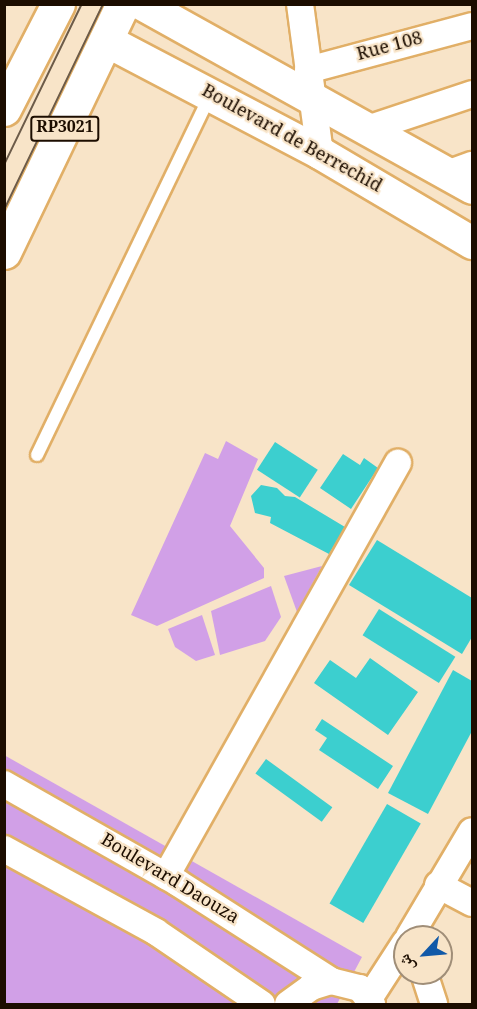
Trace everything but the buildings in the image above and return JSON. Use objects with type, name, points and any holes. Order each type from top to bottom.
[{"type":"main road","name":"RP3021","points":[[4,109],[58,4]]},
{"type":"main road","name":"RP3021","points":[[4,252],[123,4]]},
{"type":"street","points":[[142,4],[310,84],[367,129],[464,176]]},
{"type":"street","points":[[300,5],[320,153]]},
{"type":"street","name":"Rue 108","points":[[310,84],[472,26]]},
{"type":"street","name":"Boulevard de Berrechid","points":[[107,41],[320,153],[472,243]]},
{"type":"street","points":[[367,129],[472,94]]},
{"type":"street","points":[[166,876],[398,463]]},
{"type":"street","name":"Boulevard Daouza","points":[[4,784],[166,876],[332,981],[360,988],[371,1001]]},
{"type":"street","points":[[416,925],[438,885],[470,837]]},
{"type":"street","points":[[4,849],[156,932],[262,1005]]},
{"type":"street","points":[[438,885],[470,899]]},
{"type":"street","points":[[371,1001],[393,965]]},
{"type":"street","points":[[288,1005],[310,987],[332,981]]},
{"type":"street","points":[[428,985],[434,1005]]},
{"type":"lane","points":[[37,455],[210,96]]},
{"type":"shaded area","points":[[226,441],[258,459],[230,526],[264,568],[264,578],[157,626],[131,615],[205,453],[218,459]]},
{"type":"shaded area","points":[[322,566],[297,612],[284,576]]},
{"type":"shaded area","points":[[271,586],[281,617],[265,641],[220,655],[211,611]]},
{"type":"shaded area","points":[[202,615],[215,655],[196,661],[175,647],[168,629]]},
{"type":"shaded area","points":[[4,755],[362,957],[337,1004],[5,1004]]},
{"type":"tram line","points":[[4,165],[82,4]]},
{"type":"tram line","points":[[4,210],[103,4]]}]
